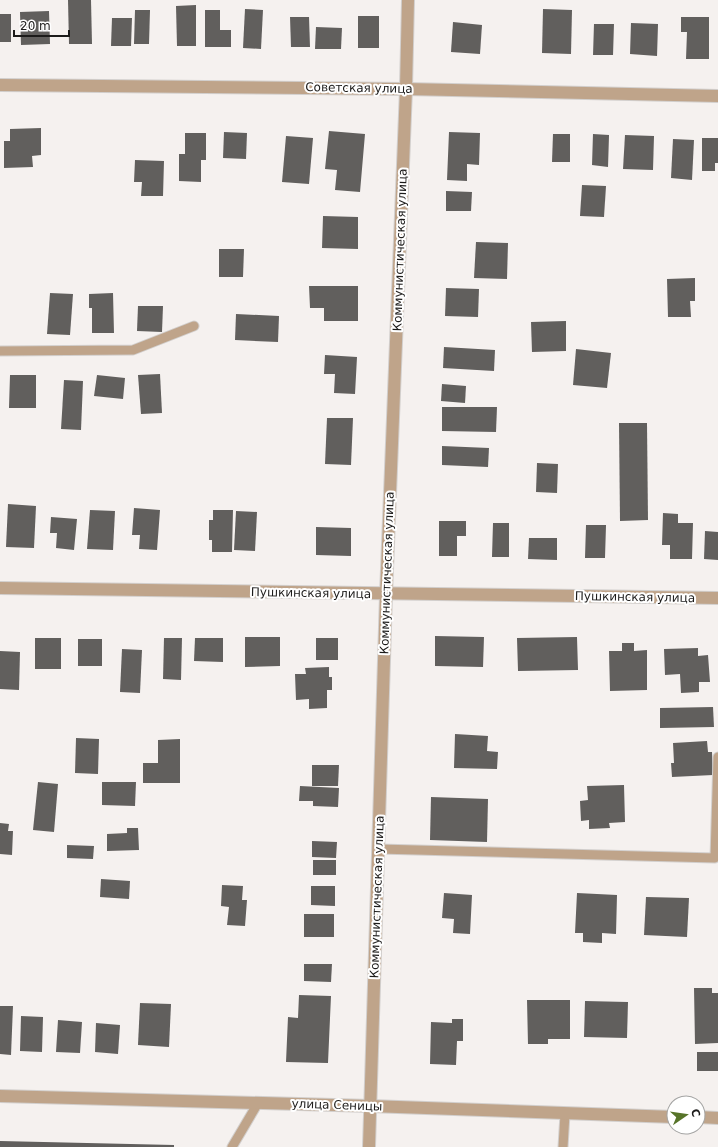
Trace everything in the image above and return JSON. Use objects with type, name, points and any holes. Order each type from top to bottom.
[{"type":"street","name":"Коммунистическая улица","points":[[369,1147],[386,594],[406,89],[408,0]]},
{"type":"street","name":"Советская улица","points":[[0,85],[406,89],[718,96]]},
{"type":"street","name":"Пушкинская улица","points":[[0,588],[718,598]]},
{"type":"street","name":"улица Сеницы","points":[[0,1096],[370,1106],[666,1117]]},
{"type":"street","points":[[706,1117],[718,1118]]},
{"type":"lane","points":[[0,351],[133,350],[194,326]]},
{"type":"lane","points":[[379,849],[715,858],[718,757]]},
{"type":"lane","points":[[232,1147],[258,1103]]},
{"type":"lane","points":[[563,1147],[565,1114]]},
{"type":"building","points":[[68,0],[91,0],[92,44],[69,44]]},
{"type":"building","points":[[196,5],[196,46],[177,46],[176,6]]},
{"type":"building","points":[[245,9],[263,10],[261,49],[243,48]]},
{"type":"building","points":[[543,9],[572,10],[571,54],[542,53]]},
{"type":"building","points":[[135,10],[150,10],[149,44],[134,44]]},
{"type":"building","points":[[205,10],[220,10],[220,30],[231,30],[231,47],[205,47]]},
{"type":"building","points":[[49,11],[50,44],[21,45],[20,12]]},
{"type":"building","points":[[0,14],[11,14],[11,42],[0,42]]},
{"type":"building","points":[[358,16],[379,16],[379,48],[358,48]]},
{"type":"building","points":[[290,17],[309,17],[310,47],[291,47]]},
{"type":"building","points":[[681,17],[709,17],[709,59],[686,59],[687,32],[681,32]]},
{"type":"building","points":[[112,18],[132,18],[131,46],[111,46]]},
{"type":"building","points":[[453,22],[482,25],[480,54],[451,52]]},
{"type":"building","points":[[631,23],[658,24],[657,56],[630,54]]},
{"type":"building","points":[[594,24],[614,24],[613,55],[593,55]]},
{"type":"building","points":[[316,27],[342,28],[341,49],[315,49]]},
{"type":"building","points":[[41,128],[41,155],[32,156],[33,167],[4,168],[4,141],[10,141],[10,129]]},
{"type":"building","points":[[329,131],[365,134],[360,192],[335,190],[337,170],[325,169]]},
{"type":"building","points":[[224,132],[247,133],[246,159],[223,158]]},
{"type":"building","points":[[449,132],[480,133],[479,165],[467,164],[467,181],[447,180]]},
{"type":"building","points":[[185,133],[206,133],[206,160],[201,160],[201,182],[179,181],[179,154],[185,154]]},
{"type":"building","points":[[553,134],[570,134],[570,162],[552,162]]},
{"type":"building","points":[[593,134],[609,135],[608,167],[592,165]]},
{"type":"building","points":[[625,135],[654,136],[653,170],[623,169]]},
{"type":"building","points":[[286,136],[313,138],[309,184],[282,182]]},
{"type":"building","points":[[702,138],[718,138],[718,163],[715,163],[715,171],[702,171]]},
{"type":"building","points":[[673,139],[694,140],[692,180],[671,178]]},
{"type":"building","points":[[135,160],[164,161],[163,196],[141,196],[142,182],[134,182]]},
{"type":"building","points":[[582,185],[606,186],[604,217],[580,216]]},
{"type":"building","points":[[446,191],[472,192],[471,211],[446,211]]},
{"type":"building","points":[[323,216],[358,217],[358,249],[322,248]]},
{"type":"building","points":[[476,242],[508,243],[507,279],[474,278]]},
{"type":"building","points":[[219,249],[244,249],[243,277],[219,277]]},
{"type":"building","points":[[695,278],[695,301],[690,301],[691,317],[668,317],[667,279]]},
{"type":"building","points":[[309,286],[358,286],[358,321],[324,321],[324,308],[310,308]]},
{"type":"building","points":[[446,288],[479,289],[478,317],[445,316]]},
{"type":"building","points":[[50,293],[73,294],[70,335],[47,334]]},
{"type":"building","points":[[113,293],[114,333],[92,333],[92,308],[89,308],[89,294]]},
{"type":"building","points":[[138,306],[163,306],[162,332],[137,331]]},
{"type":"building","points":[[236,314],[279,316],[278,342],[235,340]]},
{"type":"building","points":[[566,321],[566,351],[532,352],[531,322]]},
{"type":"building","points":[[444,347],[495,350],[494,371],[443,368]]},
{"type":"building","points":[[576,349],[611,353],[607,388],[573,385]]},
{"type":"building","points":[[325,355],[357,357],[355,394],[334,393],[335,374],[324,374]]},
{"type":"building","points":[[160,374],[162,413],[141,414],[138,375]]},
{"type":"building","points":[[10,375],[36,375],[36,408],[9,408]]},
{"type":"building","points":[[97,375],[125,378],[123,399],[94,396]]},
{"type":"building","points":[[64,380],[83,381],[81,430],[61,429]]},
{"type":"building","points":[[442,384],[466,386],[465,403],[441,401]]},
{"type":"building","points":[[442,407],[497,407],[496,432],[442,431]]},
{"type":"building","points":[[327,418],[353,418],[351,465],[325,464]]},
{"type":"building","points":[[619,423],[647,423],[648,520],[620,521]]},
{"type":"building","points":[[442,446],[489,448],[488,467],[442,465]]},
{"type":"building","points":[[537,463],[558,464],[557,493],[536,492]]},
{"type":"building","points":[[8,504],[36,506],[34,548],[6,547]]},
{"type":"building","points":[[134,508],[160,510],[157,550],[139,549],[140,535],[132,535]]},
{"type":"building","points":[[90,510],[115,511],[113,550],[87,549]]},
{"type":"building","points":[[213,510],[233,510],[232,552],[212,552],[212,540],[209,540],[209,520],[213,520]]},
{"type":"building","points":[[236,511],[257,512],[255,551],[234,550]]},
{"type":"building","points":[[663,513],[678,514],[678,523],[693,523],[692,559],[670,559],[670,545],[662,545]]},
{"type":"building","points":[[51,517],[77,519],[74,550],[56,548],[57,533],[50,533]]},
{"type":"building","points":[[439,521],[466,521],[466,536],[457,536],[457,556],[439,556]]},
{"type":"building","points":[[493,523],[509,523],[509,557],[492,557]]},
{"type":"building","points":[[586,525],[606,525],[605,558],[585,558]]},
{"type":"building","points":[[316,527],[351,528],[351,556],[316,555]]},
{"type":"building","points":[[705,531],[718,532],[718,560],[704,559]]},
{"type":"building","points":[[529,538],[557,538],[557,560],[528,559]]},
{"type":"building","points":[[435,636],[484,637],[483,667],[435,666]]},
{"type":"building","points":[[245,637],[280,637],[280,666],[245,667]]},
{"type":"building","points":[[577,637],[578,670],[518,671],[517,638]]},
{"type":"building","points":[[35,638],[61,638],[61,669],[35,669]]},
{"type":"building","points":[[164,638],[182,638],[181,680],[163,679]]},
{"type":"building","points":[[195,638],[223,638],[223,662],[194,661]]},
{"type":"building","points":[[316,638],[338,638],[338,660],[316,660]]},
{"type":"building","points":[[78,639],[102,639],[102,666],[78,666]]},
{"type":"building","points":[[622,643],[634,643],[634,651],[647,650],[647,690],[610,691],[609,651],[622,651]]},
{"type":"building","points":[[698,648],[698,656],[708,655],[710,682],[699,682],[699,692],[681,693],[680,674],[665,675],[664,649]]},
{"type":"building","points":[[122,649],[142,650],[140,693],[120,692]]},
{"type":"building","points":[[0,651],[20,652],[19,690],[0,689]]},
{"type":"building","points":[[329,667],[329,677],[332,677],[332,690],[327,690],[327,708],[309,709],[309,699],[296,700],[295,674],[306,674],[305,668]]},
{"type":"building","points":[[713,707],[714,727],[660,728],[660,708]]},
{"type":"building","points":[[455,734],[488,736],[487,751],[498,752],[497,769],[454,768]]},
{"type":"building","points":[[76,738],[99,739],[98,774],[75,773]]},
{"type":"building","points":[[180,739],[180,783],[143,783],[143,763],[158,763],[158,740]]},
{"type":"building","points":[[707,741],[708,752],[712,752],[713,775],[672,777],[671,763],[674,763],[673,743]]},
{"type":"building","points":[[312,765],[339,765],[338,786],[312,786]]},
{"type":"building","points":[[38,782],[58,784],[54,832],[33,830]]},
{"type":"building","points":[[102,782],[136,782],[135,806],[102,805]]},
{"type":"building","points":[[624,785],[625,822],[609,823],[610,828],[589,829],[589,820],[581,821],[580,801],[588,800],[587,786]]},
{"type":"building","points":[[300,786],[339,788],[338,807],[313,806],[313,801],[299,801]]},
{"type":"building","points":[[431,797],[488,799],[487,842],[430,840]]},
{"type":"building","points":[[0,823],[9,824],[8,831],[13,831],[12,855],[0,854]]},
{"type":"building","points":[[127,828],[138,828],[139,850],[107,851],[107,834],[127,833]]},
{"type":"building","points":[[312,841],[337,842],[336,858],[312,857]]},
{"type":"building","points":[[67,845],[94,846],[93,859],[67,858]]},
{"type":"building","points":[[313,860],[336,860],[336,875],[313,875]]},
{"type":"building","points":[[101,879],[130,881],[129,899],[100,897]]},
{"type":"building","points":[[222,885],[243,886],[242,900],[247,900],[245,926],[227,925],[229,907],[221,906]]},
{"type":"building","points":[[311,886],[335,886],[335,906],[311,905]]},
{"type":"building","points":[[444,893],[472,895],[470,934],[453,933],[454,919],[442,918]]},
{"type":"building","points":[[577,893],[617,895],[616,934],[602,933],[602,943],[583,942],[583,933],[575,933]]},
{"type":"building","points":[[646,897],[689,898],[687,937],[644,935]]},
{"type":"building","points":[[304,914],[334,914],[334,937],[304,937]]},
{"type":"building","points":[[304,964],[332,964],[331,982],[304,981]]},
{"type":"building","points":[[694,988],[712,988],[712,993],[718,993],[718,1043],[695,1044]]},
{"type":"building","points":[[299,995],[331,996],[328,1063],[286,1062],[288,1017],[298,1018]]},
{"type":"building","points":[[527,1000],[570,1000],[570,1039],[548,1039],[548,1044],[528,1044]]},
{"type":"building","points":[[585,1001],[628,1002],[627,1038],[584,1037]]},
{"type":"building","points":[[140,1003],[171,1004],[169,1047],[138,1045]]},
{"type":"building","points":[[0,1006],[13,1006],[11,1055],[0,1054]]},
{"type":"building","points":[[21,1016],[43,1017],[42,1052],[20,1051]]},
{"type":"building","points":[[452,1019],[463,1019],[463,1041],[457,1041],[456,1065],[430,1064],[431,1022],[452,1023]]},
{"type":"building","points":[[58,1020],[82,1022],[80,1053],[56,1052]]},
{"type":"building","points":[[96,1023],[120,1025],[118,1054],[95,1052]]},
{"type":"building","points":[[697,1052],[718,1052],[718,1071],[697,1071]]},
{"type":"building","points":[[0,1141],[174,1145],[174,1147],[0,1147]]}]
